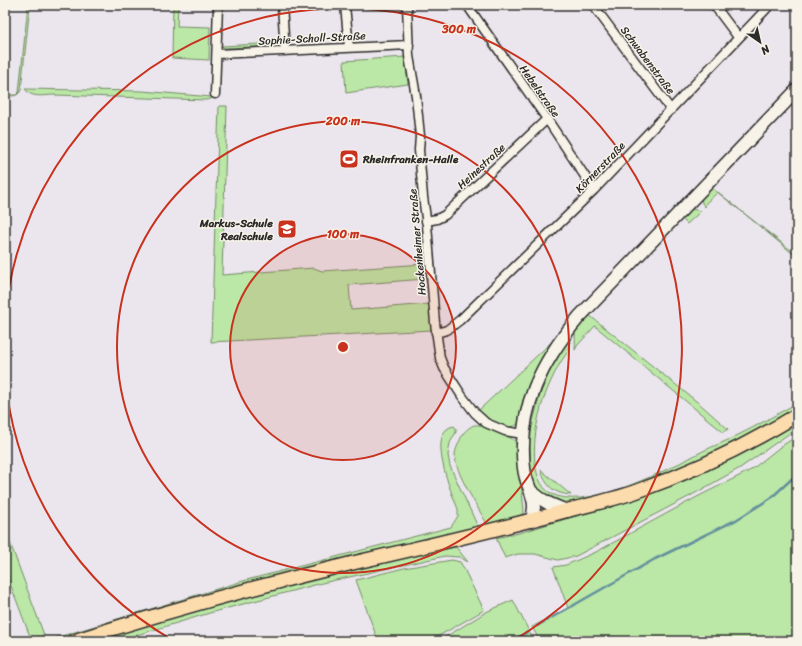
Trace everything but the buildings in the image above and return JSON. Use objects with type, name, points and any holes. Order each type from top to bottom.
[{"type":"main road","points":[[74,641],[134,622],[262,586],[597,504],[634,492],[675,476],[747,444],[797,415]]},
{"type":"street","points":[[215,94],[218,5]]},
{"type":"street","points":[[282,5],[285,51]]},
{"type":"street","points":[[345,5],[349,48]]},
{"type":"street","name":"Hockenheimer Straße","points":[[407,5],[409,45],[420,136],[419,150],[436,333],[440,358],[444,368],[475,413],[486,423],[495,428],[523,434]]},
{"type":"street","name":"Hebelstraße","points":[[467,5],[547,119],[594,190]]},
{"type":"street","name":"Schwabenstraße","points":[[592,5],[671,110]]},
{"type":"street","points":[[714,5],[738,37]]},
{"type":"street","name":"Körnerstraße","points":[[436,333],[447,330],[460,320],[594,190],[770,5]]},
{"type":"street","name":"Sophie-Scholl-Straße","points":[[217,54],[409,45]]},
{"type":"street","points":[[530,521],[535,511],[532,492],[526,479],[523,434],[532,396],[542,371],[565,334],[797,90]]},
{"type":"street","name":"Heinestraße","points":[[426,221],[437,219],[445,215],[547,119]]},
{"type":"street","points":[[526,479],[523,486],[530,521]]},
{"type":"street","points":[[532,492],[540,500],[567,511]]},
{"type":"green space","points":[[28,5],[30,5],[21,90],[20,92],[16,95],[19,92]]},
{"type":"green space","points":[[173,5],[178,5],[177,26],[210,27],[209,60],[172,58]]},
{"type":"green space","points":[[277,43],[276,46],[224,48],[222,46]]},
{"type":"green space","points":[[405,57],[408,84],[346,93],[344,61]]},
{"type":"green space","points":[[25,89],[142,91],[212,97],[211,99],[206,100],[55,95],[39,96],[31,94]]},
{"type":"green space","points":[[219,106],[227,106],[222,275],[314,268],[322,271],[424,264],[425,279],[349,285],[351,310],[430,304],[432,330],[211,342]]},
{"type":"green space","points":[[711,187],[718,192],[706,203],[705,207],[702,203],[701,197]]},
{"type":"green space","points":[[692,209],[701,211],[687,224],[682,219],[589,315],[701,405],[728,429],[723,432],[595,326],[575,350],[576,328],[689,210]]},
{"type":"green space","points":[[740,210],[797,255],[797,257]]},
{"type":"green space","points":[[559,335],[520,422],[515,426],[505,427],[493,422],[479,410]]},
{"type":"green space","points":[[568,339],[571,343],[570,346],[552,378],[539,414],[534,451],[537,474],[541,483],[548,491],[557,496],[573,498],[591,497],[631,485],[732,438],[797,403],[797,412],[745,441],[650,482],[595,499],[557,503],[536,490],[531,477],[530,445],[532,425],[541,392],[549,373]]},
{"type":"green space","points":[[797,422],[797,428],[740,468],[576,556],[558,560],[535,554],[518,554],[505,558],[496,538],[519,533],[595,510]]},
{"type":"green space","points":[[474,425],[480,425],[515,441],[518,451],[524,511],[520,517],[512,520],[487,524],[458,470],[455,455],[456,451],[464,433]]},
{"type":"green space","points":[[454,426],[456,428],[456,432],[450,443],[448,455],[450,466],[478,527],[65,641],[45,641],[243,581],[451,527],[458,516],[458,509],[446,478],[441,450],[442,439],[446,430]]},
{"type":"green space","points":[[797,436],[797,641],[540,641],[532,627],[568,608],[553,567],[566,565],[596,552],[697,497],[751,470],[780,447]]},
{"type":"green space","points":[[541,470],[571,495],[560,493],[548,485]]},
{"type":"green space","points":[[5,529],[44,635],[31,639],[5,570]]},
{"type":"green space","points":[[456,547],[468,562],[459,557],[445,556],[322,583],[213,612],[117,641],[90,641],[200,607],[354,568]]},
{"type":"green space","points":[[452,560],[460,562],[484,610],[430,641],[378,641],[356,580],[404,568]]},
{"type":"green space","points":[[513,600],[534,641],[439,641],[486,612]]},
{"type":"waterway","points":[[537,626],[655,559],[736,520],[771,498],[797,474]]},
{"type":"waterway","points":[[512,641],[528,632]]},
{"type":"place","name":"Rheinfranken-Halle","points":[[349,159]]},
{"type":"place","name":"Markus-Schule Realschule","points":[[287,229]]}]
